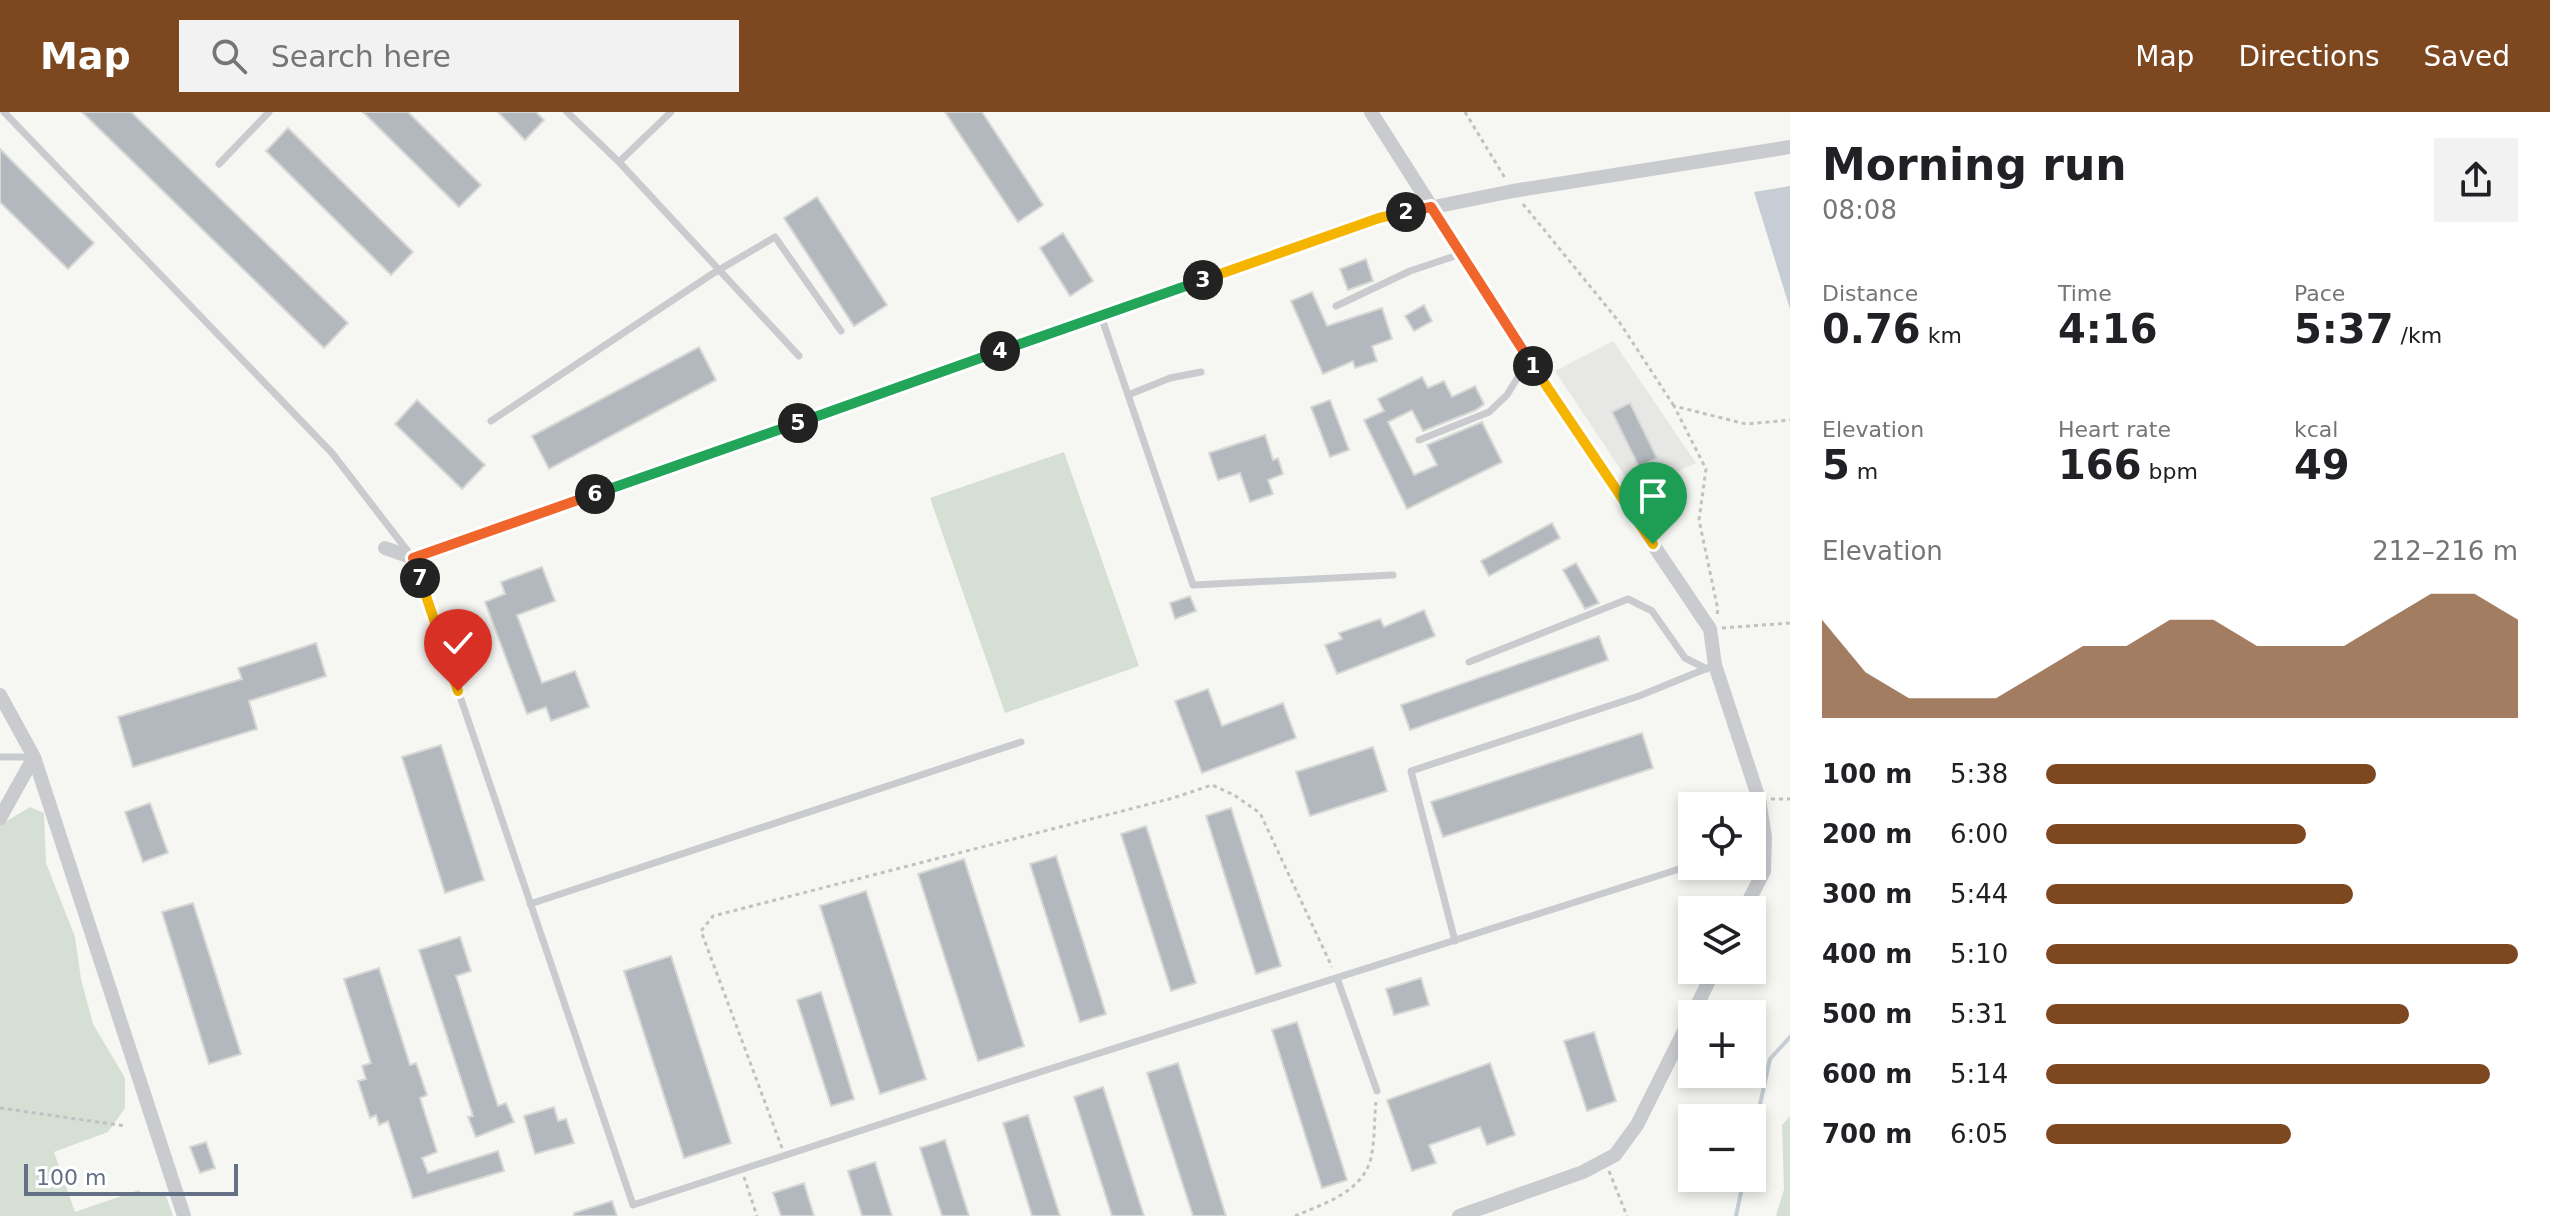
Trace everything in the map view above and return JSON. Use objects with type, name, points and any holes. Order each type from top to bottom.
[{"type":"street","points":[[1371,112],[1538,374],[1710,629],[1711,667],[1756,792]]},
{"type":"street","points":[[385,548],[413,558],[1379,218],[1513,191],[1790,147]]},
{"type":"street","points":[[0,695],[34,757],[184,1216]]},
{"type":"street","points":[[0,818],[34,757]]},
{"type":"street","points":[[1459,1216],[1583,1172],[1615,1155],[1637,1125],[1678,1043]]},
{"type":"lane","points":[[4,112],[332,453],[413,558],[633,1205],[1678,869]]},
{"type":"lane","points":[[219,164],[269,112]]},
{"type":"lane","points":[[567,112],[619,162],[799,356]]},
{"type":"lane","points":[[619,162],[671,112]]},
{"type":"lane","points":[[491,421],[719,270],[775,237],[841,331]]},
{"type":"lane","points":[[1336,306],[1418,267],[1461,254]]},
{"type":"lane","points":[[1101,316],[1193,585],[1393,575]]},
{"type":"lane","points":[[1128,395],[1170,378],[1201,372]]},
{"type":"lane","points":[[1419,440],[1489,412],[1507,395],[1518,377],[1538,374]]},
{"type":"lane","points":[[1469,662],[1628,599],[1652,611],[1685,658],[1711,667]]},
{"type":"lane","points":[[1455,941],[1411,771],[1639,696],[1711,667]]},
{"type":"lane","points":[[530,904],[1021,742]]},
{"type":"lane","points":[[0,757],[34,757]]},
{"type":"lane","points":[[1337,978],[1377,1091]]},
{"type":"path","points":[[1465,112],[1513,191],[1620,323],[1674,406],[1706,469],[1699,520],[1718,610],[1710,629],[1790,623]]},
{"type":"path","points":[[1674,406],[1746,424],[1790,420]]},
{"type":"path","points":[[785,1156],[701,931],[713,916],[1173,798],[1212,785],[1234,795],[1260,813],[1337,978]]},
{"type":"path","points":[[1295,1216],[1338,1197],[1362,1178],[1371,1159],[1377,1091]]},
{"type":"path","points":[[0,1108],[126,1126]]},
{"type":"path","points":[[1605,1160],[1627,1216]]},
{"type":"path","points":[[742,1170],[757,1216]]},
{"type":"shaded area","points":[[1790,186],[1790,309],[1754,192]]},
{"type":"shaded area","points":[[1613,341],[1696,463],[1635,491],[1555,371]]},
{"type":"shaded area","points":[[1064,452],[1139,666],[1005,713],[930,498]]},
{"type":"shaded area","points":[[30,807],[44,813],[46,863],[75,937],[81,979],[93,1024],[125,1078],[125,1108],[108,1132],[54,1152],[75,1212],[139,1190],[144,1196],[165,1193],[173,1216],[0,1216],[0,825]]},
{"type":"shaded area","points":[[1790,1116],[1790,1216],[1776,1216],[1784,1189],[1782,1125]]},
{"type":"building","points":[[82,112],[131,112],[348,323],[324,348]]},
{"type":"building","points":[[363,112],[408,112],[481,185],[459,207]]},
{"type":"building","points":[[498,112],[536,112],[544,120],[525,140]]},
{"type":"building","points":[[945,112],[982,112],[1043,205],[1018,222]]},
{"type":"building","points":[[288,128],[413,252],[391,275],[266,151]]},
{"type":"building","points":[[0,149],[94,243],[68,269],[0,202]]},
{"type":"building","points":[[817,197],[887,305],[854,326],[784,218]]},
{"type":"building","points":[[1063,233],[1093,281],[1070,296],[1040,248]]},
{"type":"building","points":[[1366,259],[1373,281],[1348,290],[1340,269]]},
{"type":"building","points":[[1312,292],[1327,326],[1382,308],[1392,339],[1372,346],[1377,361],[1355,368],[1353,361],[1323,374],[1291,301]]},
{"type":"building","points":[[1424,305],[1432,321],[1414,331],[1405,316]]},
{"type":"building","points":[[699,347],[716,380],[549,469],[532,436]]},
{"type":"building","points":[[1422,377],[1428,388],[1444,381],[1452,397],[1475,386],[1484,404],[1423,431],[1412,410],[1388,422],[1414,475],[1437,465],[1427,445],[1482,422],[1502,462],[1407,509],[1364,420],[1384,411],[1378,399]]},
{"type":"building","points":[[417,400],[485,465],[462,489],[395,424]]},
{"type":"building","points":[[1330,400],[1349,450],[1330,457],[1311,407]]},
{"type":"building","points":[[1630,403],[1657,458],[1639,467],[1612,412]]},
{"type":"building","points":[[1265,435],[1273,460],[1278,458],[1283,474],[1268,480],[1273,494],[1250,502],[1240,473],[1218,480],[1209,453]]},
{"type":"building","points":[[1552,523],[1560,538],[1489,576],[1481,561]]},
{"type":"building","points":[[1576,563],[1599,603],[1585,609],[1563,570]]},
{"type":"building","points":[[542,567],[555,601],[517,615],[542,683],[575,671],[589,707],[551,721],[546,707],[527,714],[485,602],[505,594],[501,582]]},
{"type":"building","points":[[1190,596],[1196,611],[1175,619],[1170,603]]},
{"type":"building","points":[[1424,610],[1435,636],[1337,674],[1325,645],[1342,639],[1339,633],[1380,619],[1384,627]]},
{"type":"building","points":[[1599,636],[1608,660],[1410,730],[1401,705]]},
{"type":"building","points":[[316,643],[326,676],[249,701],[257,729],[133,767],[118,717],[242,679],[238,668]]},
{"type":"building","points":[[1208,689],[1222,726],[1283,703],[1296,738],[1202,773],[1175,701]]},
{"type":"building","points":[[1642,733],[1653,768],[1443,837],[1431,802]]},
{"type":"building","points":[[441,745],[484,880],[445,893],[402,757]]},
{"type":"building","points":[[1373,747],[1387,791],[1310,816],[1296,772]]},
{"type":"building","points":[[150,803],[168,853],[143,862],[125,812]]},
{"type":"building","points":[[1231,808],[1281,966],[1256,974],[1206,816]]},
{"type":"building","points":[[1146,826],[1196,983],[1171,991],[1121,834]]},
{"type":"building","points":[[1056,856],[1106,1014],[1080,1022],[1030,864]]},
{"type":"building","points":[[964,859],[1024,1046],[978,1061],[918,874]]},
{"type":"building","points":[[866,891],[926,1079],[880,1094],[820,906]]},
{"type":"building","points":[[193,903],[241,1054],[209,1064],[162,912]]},
{"type":"building","points":[[460,937],[471,971],[456,976],[498,1106],[506,1103],[514,1122],[476,1137],[468,1117],[473,1116],[419,950]]},
{"type":"building","points":[[671,956],[731,1143],[684,1158],[624,971]]},
{"type":"building","points":[[379,968],[410,1065],[416,1063],[427,1095],[420,1098],[437,1152],[422,1158],[428,1173],[498,1151],[504,1171],[413,1198],[388,1121],[379,1125],[376,1115],[370,1118],[358,1081],[366,1079],[362,1066],[371,1063],[344,979]]},
{"type":"building","points":[[1421,978],[1429,1005],[1394,1015],[1386,989]]},
{"type":"building","points":[[821,992],[854,1099],[831,1106],[797,1000]]},
{"type":"building","points":[[1297,1022],[1347,1180],[1322,1188],[1272,1030]]},
{"type":"building","points":[[1594,1032],[1616,1101],[1587,1111],[1564,1041]]},
{"type":"building","points":[[1178,1063],[1226,1216],[1193,1216],[1147,1073]]},
{"type":"building","points":[[1490,1063],[1515,1135],[1487,1145],[1480,1127],[1429,1145],[1436,1163],[1412,1171],[1387,1100]]},
{"type":"building","points":[[1103,1087],[1144,1216],[1112,1216],[1074,1097]]},
{"type":"building","points":[[554,1107],[558,1121],[566,1119],[574,1143],[535,1154],[524,1116]]},
{"type":"building","points":[[1028,1115],[1060,1216],[1032,1216],[1003,1123]]},
{"type":"building","points":[[945,1140],[969,1216],[942,1216],[920,1148]]},
{"type":"building","points":[[206,1142],[215,1168],[200,1173],[190,1147]]},
{"type":"building","points":[[875,1162],[892,1216],[862,1216],[848,1171]]},
{"type":"building","points":[[804,1183],[814,1216],[781,1216],[773,1193]]},
{"type":"building","points":[[612,1201],[617,1216],[574,1216],[574,1213]]},
{"type":"waterway","points":[[1760,1104],[1770,1059],[1790,1037]]},
{"type":"waterway","points":[[1736,1216],[1741,1192]]},
{"type":"route","points":[[458,691],[413,558],[1379,218],[1431,207],[1538,374],[1653,544]]}]
